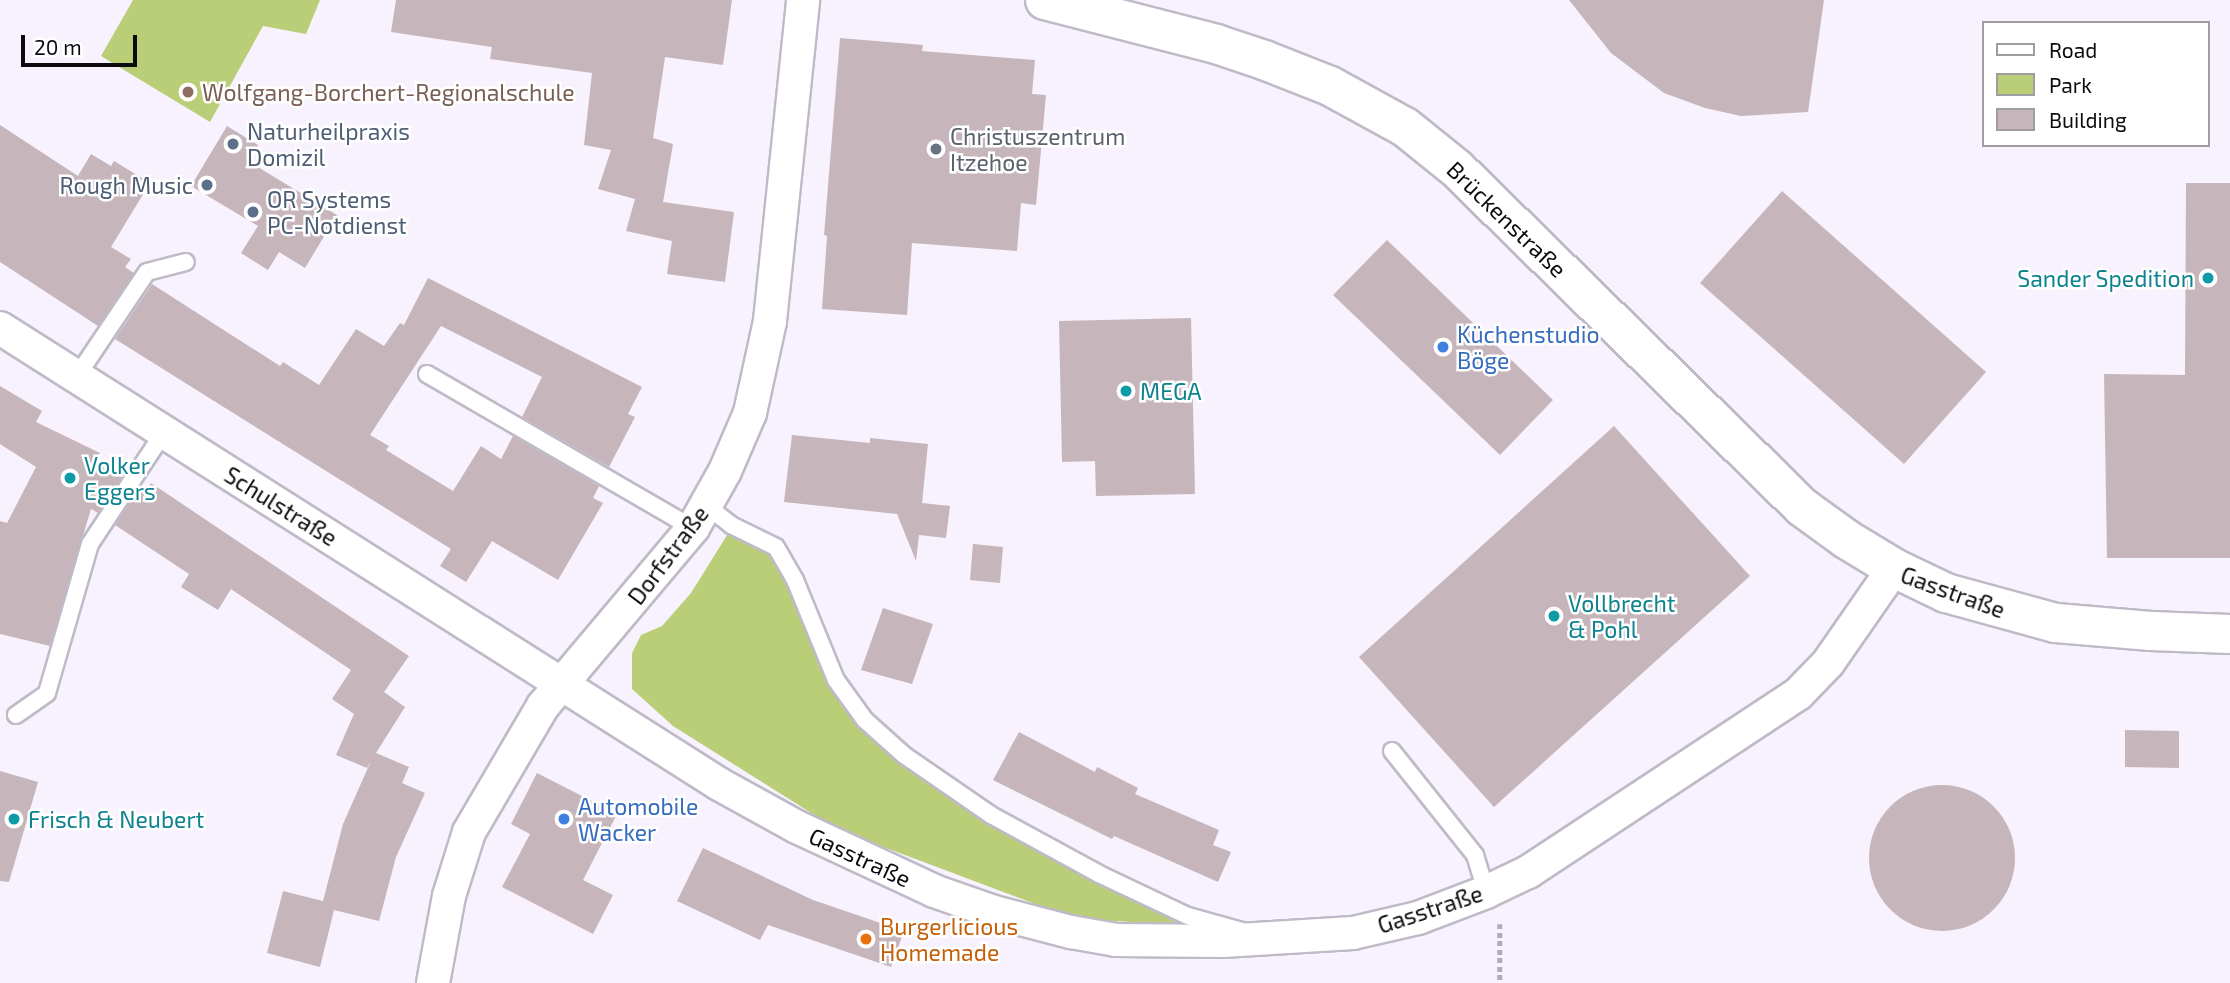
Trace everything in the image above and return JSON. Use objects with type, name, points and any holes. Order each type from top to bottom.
[{"type":"street","name":"Dorfstraße","points":[[433,983],[449,896],[469,832],[543,706],[700,517],[750,413],[766,347],[803,0]]},
{"type":"street","name":"Brückenstraße","points":[[1045,0],[1205,41],[1264,60],[1342,92],[1405,127],[1457,169],[1802,507],[1846,539],[1894,568]]},
{"type":"street","name":"Schulstraße","points":[[0,328],[561,684]]},
{"type":"street","name":"Gasstraße","points":[[561,684],[719,784],[785,821],[934,891],[1005,915],[1116,940],[1271,940],[1311,938],[1390,926],[1493,889],[1528,872],[1798,694],[1828,663],[1894,568],[1946,593],[2056,622],[2151,631],[2230,634]]},
{"type":"lane","points":[[76,376],[147,272],[186,262]]},
{"type":"lane","points":[[427,374],[700,517],[731,525],[776,547],[795,580],[836,680],[866,720],[904,755],[991,816],[1099,874],[1188,916],[1271,940]]},
{"type":"lane","points":[[16,715],[47,692],[90,544],[164,432]]},
{"type":"lane","points":[[1392,751],[1475,855],[1493,889]]},
{"type":"path","points":[[1493,889],[1500,983]]},
{"type":"green space","points":[[133,0],[320,0],[306,34],[263,26],[210,122],[101,56]]},
{"type":"green space","points":[[729,532],[773,555],[833,689],[883,747],[977,815],[1181,925],[1098,920],[1049,909],[881,846],[816,816],[673,726],[632,689],[632,653],[641,635],[662,626],[691,593]]},
{"type":"building","points":[[396,0],[732,0],[723,65],[665,57],[653,138],[673,144],[663,202],[734,212],[725,282],[667,274],[672,241],[626,231],[635,199],[598,189],[611,150],[584,145],[592,73],[490,59],[492,47],[391,32]]},
{"type":"building","points":[[1569,0],[1824,0],[1808,112],[1741,116],[1705,108],[1664,93],[1611,53]]},
{"type":"building","name":"Christuszentrum Itzehoe","points":[[840,38],[923,45],[922,51],[1035,60],[1032,94],[1046,95],[1036,205],[1021,203],[1017,251],[912,243],[907,315],[822,309],[827,236],[824,235]]},
{"type":"building","points":[[0,125],[78,176],[91,154],[111,166],[114,161],[150,183],[111,247],[131,259],[125,267],[134,273],[98,326],[0,262]]},
{"type":"building","points":[[227,126],[258,145],[248,161],[337,215],[305,268],[279,252],[268,270],[241,253],[258,226],[191,186]]},
{"type":"building","points":[[2186,183],[2230,183],[2230,558],[2107,558],[2104,374],[2185,375]]},
{"type":"building","points":[[1782,191],[1986,372],[1904,464],[1700,283]]},
{"type":"building","name":"Küchenstudio Böge","points":[[1387,240],[1553,400],[1500,455],[1333,295]]},
{"type":"building","points":[[428,278],[642,387],[628,414],[635,417],[609,467],[522,417],[542,377],[441,326],[370,435],[389,446],[386,450],[453,491],[481,446],[501,459],[513,436],[599,486],[593,498],[603,503],[558,580],[492,541],[466,582],[440,566],[451,549],[115,339],[152,284],[280,366],[283,362],[319,385],[356,329],[384,346],[400,323],[404,325]]},
{"type":"building","name":"MEGA","points":[[1191,318],[1195,494],[1096,496],[1095,461],[1062,462],[1059,321]]},
{"type":"building","points":[[0,386],[42,411],[36,422],[100,453],[95,463],[122,477],[98,513],[91,509],[50,646],[0,634],[0,521],[7,523],[36,467],[0,444]]},
{"type":"building","name":"Vollbrecht & Pohl","points":[[1614,426],[1750,576],[1494,807],[1359,657]]},
{"type":"building","points":[[792,435],[870,443],[870,438],[928,444],[922,503],[950,506],[946,538],[919,535],[916,561],[897,514],[784,502]]},
{"type":"building","points":[[151,483],[409,656],[384,692],[405,707],[376,753],[409,767],[402,783],[425,793],[396,857],[379,921],[334,910],[320,967],[267,953],[283,891],[323,901],[343,824],[371,761],[367,768],[336,755],[354,714],[332,699],[351,670],[231,589],[218,610],[181,587],[189,574],[115,525],[141,486],[147,489]]},
{"type":"building","points":[[973,544],[1003,547],[1000,583],[970,580]]},
{"type":"building","points":[[883,608],[933,624],[912,684],[861,670]]},
{"type":"building","points":[[2125,730],[2179,731],[2179,768],[2125,767]]},
{"type":"building","points":[[1019,732],[1095,772],[1097,767],[1138,788],[1135,794],[1219,830],[1213,845],[1231,852],[1218,882],[1114,836],[1112,839],[993,780]]},
{"type":"building","name":"Frisch & Neubert","points":[[0,771],[38,782],[9,882],[0,881]]},
{"type":"building","points":[[537,773],[617,814],[583,880],[613,895],[593,934],[502,887],[530,834],[511,824]]},
{"type":"building","points":[[1942,785],[1970,790],[1994,806],[2010,830],[2015,858],[2010,886],[1994,910],[1970,926],[1942,931],[1914,926],[1890,910],[1874,886],[1869,858],[1874,830],[1890,806],[1914,790]]},
{"type":"building","points":[[703,848],[813,900],[904,931],[891,967],[768,925],[760,940],[677,901]]},
{"type":"place","name":"Wolfgang-Borchert-Regionalschule","points":[[188,92]]},
{"type":"place","name":"Naturheilpraxis Domizil","points":[[233,144]]},
{"type":"place","name":"Christuszentrum Itzehoe","points":[[936,149]]},
{"type":"place","name":"Rough Music","points":[[207,185]]},
{"type":"place","name":"OR Systems PC-Notdienst","points":[[253,212]]},
{"type":"place","name":"Sander Spedition","points":[[2208,278]]},
{"type":"place","name":"Küchenstudio Böge","points":[[1443,347]]},
{"type":"place","name":"MEGA","points":[[1126,391]]},
{"type":"place","name":"Volker Eggers","points":[[70,478]]},
{"type":"place","name":"Vollbrecht & Pohl","points":[[1554,616]]},
{"type":"place","name":"Frisch & Neubert","points":[[14,819]]},
{"type":"place","name":"Automobile Wacker","points":[[564,819]]},
{"type":"place","name":"Burgerlicious Homemade","points":[[866,939]]}]
